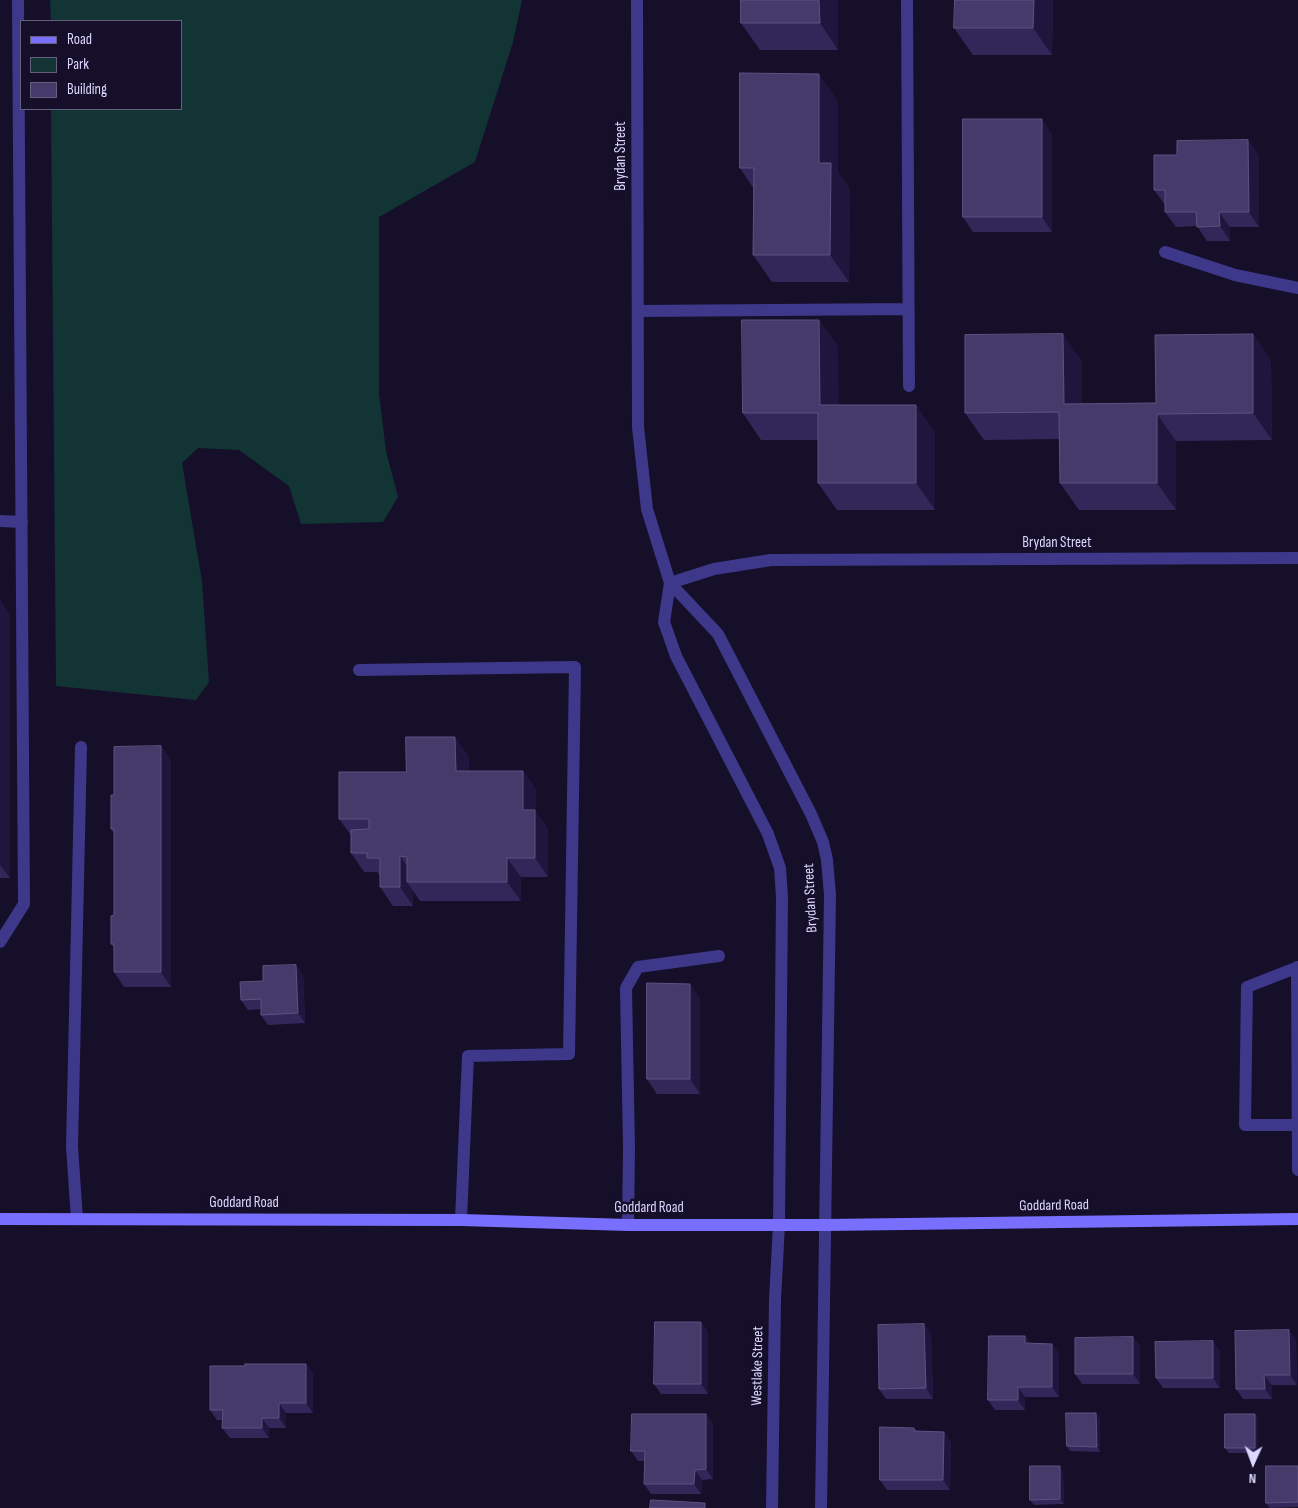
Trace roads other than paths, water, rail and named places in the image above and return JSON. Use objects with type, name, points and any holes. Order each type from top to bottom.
[{"type":"main road","name":"Goddard Road","points":[[0,1219],[461,1220],[628,1225],[826,1225],[1298,1219]]},
{"type":"street","points":[[0,942],[24,904],[18,0]]},
{"type":"street","name":"Brydan Street","points":[[637,0],[638,427],[647,509],[670,583],[718,634],[811,814],[827,860],[830,895],[826,1225]]},
{"type":"street","points":[[907,0],[909,386]]},
{"type":"street","points":[[1165,252],[1235,276],[1298,288]]},
{"type":"street","points":[[638,312],[908,309]]},
{"type":"street","points":[[0,521],[22,522]]},
{"type":"street","name":"Brydan Street","points":[[670,583],[714,568],[771,560],[1298,558]]},
{"type":"street","name":"Brydan Street","points":[[670,583],[664,622],[676,656],[768,834],[780,868],[782,897],[779,1224]]},
{"type":"street","points":[[359,670],[575,667],[569,1054],[468,1056],[461,1220]]},
{"type":"street","points":[[78,1219],[72,1147],[81,747]]},
{"type":"street","points":[[628,1225],[629,1148],[626,988],[638,967],[719,956]]},
{"type":"street","points":[[1297,1125],[1245,1125],[1247,988],[1297,966],[1298,1170]]},
{"type":"street","name":"Westlake Street","points":[[772,1508],[775,1299],[779,1224]]},
{"type":"street","points":[[822,1508],[826,1225]]}]
